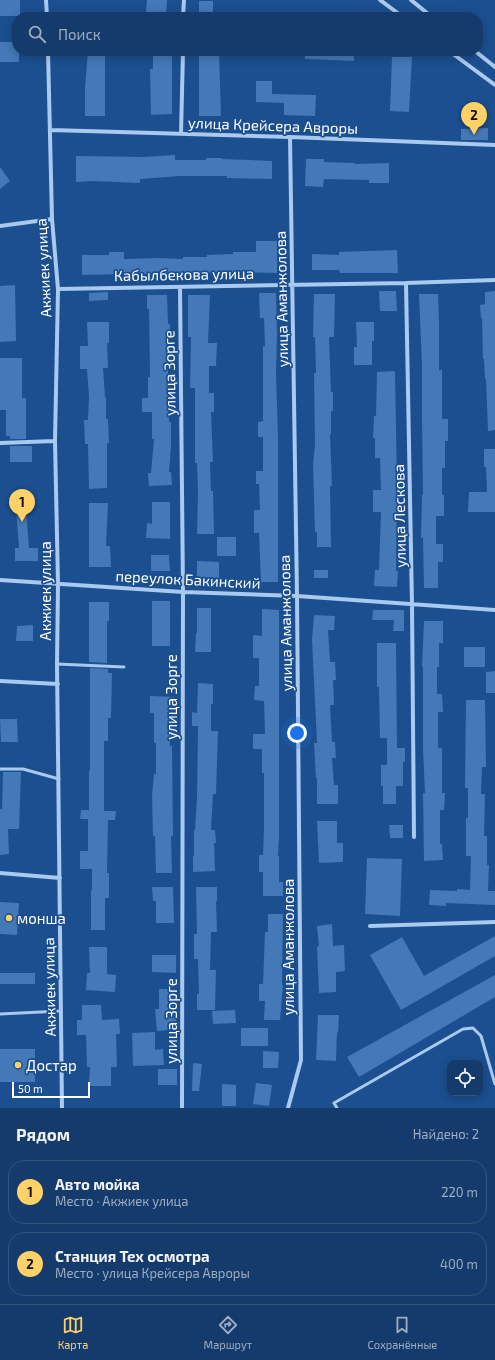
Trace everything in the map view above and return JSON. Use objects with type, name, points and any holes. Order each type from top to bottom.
[{"type":"street","points":[[46,0],[47,12]]},
{"type":"street","points":[[183,12],[184,0]]},
{"type":"street","points":[[380,0],[396,12]]},
{"type":"street","points":[[411,0],[426,12]]},
{"type":"street","name":"Акжиек улица","points":[[48,56],[52,219],[58,289],[55,440],[58,584],[57,664],[62,1108]]},
{"type":"street","points":[[181,134],[183,56]]},
{"type":"street","points":[[456,56],[495,85]]},
{"type":"street","points":[[481,56],[495,67]]},
{"type":"street","name":"улица Крейсера Авроры","points":[[51,130],[290,136],[495,145]]},
{"type":"street","name":"улица Аманжолова","points":[[288,1108],[301,1060],[297,596],[290,136]]},
{"type":"street","points":[[0,226],[52,219]]},
{"type":"street","points":[[406,284],[495,280]]},
{"type":"street","name":"Кабылбекова улица","points":[[58,289],[293,284],[406,284]]},
{"type":"street","name":"улица Лескова","points":[[406,284],[412,605],[414,837]]},
{"type":"street","name":"улица Зорге","points":[[180,287],[183,592],[182,1108]]},
{"type":"street","points":[[0,443],[55,440]]},
{"type":"street","name":"переулок Бакинский","points":[[0,580],[183,592],[297,596],[495,610]]},
{"type":"street","points":[[0,681],[58,684]]},
{"type":"street","points":[[0,873],[60,878]]},
{"type":"street","points":[[370,926],[495,922]]},
{"type":"lane","points":[[57,664],[124,667]]},
{"type":"lane","points":[[0,769],[23,769],[59,779]]},
{"type":"lane","points":[[0,1014],[61,1011]]},
{"type":"lane","points":[[337,1108],[334,1103],[463,1029],[473,1028],[481,1036],[495,1084]]},
{"type":"building","points":[[0,0],[20,0],[20,12],[12,12],[12,16],[0,16]]},
{"type":"building","points":[[147,0],[167,0],[166,12],[146,12]]},
{"type":"building","points":[[199,1],[213,1],[213,12],[199,12]]},
{"type":"building","points":[[0,42],[12,42],[12,56],[19,56],[19,62],[0,62]]},
{"type":"building","points":[[88,56],[105,56],[105,116],[85,116],[85,87]]},
{"type":"building","points":[[153,56],[172,56],[172,114],[151,115],[150,69],[153,69]]},
{"type":"building","points":[[199,56],[219,56],[221,116],[199,116]]},
{"type":"building","points":[[305,56],[354,56],[354,61],[305,59]]},
{"type":"building","points":[[392,57],[412,57],[409,112],[390,111]]},
{"type":"building","points":[[256,81],[272,81],[272,94],[316,95],[315,116],[284,115],[284,103],[256,102]]},
{"type":"building","points":[[488,128],[488,140],[461,140],[461,129]]},
{"type":"building","points":[[175,155],[175,160],[206,160],[206,158],[222,158],[272,161],[272,179],[227,178],[227,176],[180,176],[140,179],[140,183],[93,181],[76,182],[76,156],[144,157]]},
{"type":"building","points":[[306,159],[324,159],[324,162],[355,164],[389,163],[389,183],[369,183],[369,180],[324,179],[323,187],[305,186]]},
{"type":"building","points":[[0,167],[10,181],[0,189]]},
{"type":"building","points":[[256,241],[277,241],[277,273],[227,272],[82,275],[82,255],[109,255],[109,252],[124,252],[124,259],[183,259],[183,257],[207,257],[207,255],[233,254],[233,252],[256,252]]},
{"type":"building","points":[[397,250],[398,273],[340,273],[339,270],[312,270],[312,254],[339,255],[339,252]]},
{"type":"building","points":[[15,285],[16,341],[0,342],[0,286]]},
{"type":"building","points":[[379,291],[396,291],[397,311],[380,311]]},
{"type":"building","points":[[495,291],[495,430],[488,431],[486,379],[483,359],[482,318],[480,305],[485,304],[485,292]]},
{"type":"building","points":[[108,292],[108,300],[89,301],[89,293]]},
{"type":"building","points":[[259,293],[276,293],[278,582],[261,582],[259,533],[254,533],[254,510],[260,510],[259,484],[256,484],[256,471],[263,471],[263,437],[258,437],[258,422],[263,421],[263,346],[265,346],[264,318],[260,318]]},
{"type":"building","points":[[314,294],[335,294],[334,337],[329,337],[331,392],[333,392],[333,411],[331,411],[330,434],[332,486],[330,486],[331,547],[317,547],[317,532],[315,532],[313,464],[315,444],[314,373],[316,373],[315,337],[313,337]]},
{"type":"building","points":[[419,294],[438,294],[439,370],[442,370],[442,419],[448,419],[448,441],[445,441],[445,468],[442,468],[444,516],[436,516],[436,544],[443,544],[443,562],[438,562],[438,588],[424,588],[423,538],[421,538],[423,495],[422,365]]},
{"type":"building","points":[[147,295],[167,295],[168,324],[170,324],[170,370],[168,370],[171,446],[169,472],[171,472],[172,485],[149,486],[148,473],[151,473],[154,439],[152,439],[152,412],[142,412],[142,398],[148,398],[148,377],[150,377],[149,309],[147,309]]},
{"type":"building","points":[[188,295],[210,295],[208,343],[217,343],[216,366],[209,366],[209,393],[214,393],[214,412],[211,412],[213,462],[210,462],[211,491],[213,491],[214,534],[197,534],[198,491],[197,463],[195,463],[195,388],[190,388],[191,337],[188,337]]},
{"type":"building","points":[[87,322],[109,322],[109,343],[107,343],[108,368],[103,368],[109,443],[107,443],[107,488],[89,489],[88,444],[85,444],[84,420],[88,420],[89,397],[87,369],[80,369],[80,346],[88,346]]},
{"type":"building","points":[[356,322],[374,322],[372,365],[354,365],[354,347],[357,347]]},
{"type":"building","points":[[0,358],[22,358],[22,398],[26,398],[26,439],[10,439],[10,436],[6,436],[6,410],[0,410]]},
{"type":"building","points":[[395,371],[397,587],[374,586],[375,570],[379,570],[381,512],[373,512],[373,490],[381,490],[380,458],[375,458],[375,438],[373,438],[374,416],[376,416],[377,372]]},
{"type":"building","points":[[10,446],[32,446],[32,462],[10,462]]},
{"type":"building","points":[[484,449],[495,449],[495,512],[468,512],[469,492],[487,492],[486,467],[484,467]]},
{"type":"building","points":[[152,502],[170,502],[170,539],[146,538],[147,523],[152,524]]},
{"type":"building","points":[[89,503],[108,503],[106,546],[110,546],[111,567],[89,567]]},
{"type":"building","points":[[26,508],[29,548],[38,548],[38,561],[15,561],[15,548],[19,548],[16,509]]},
{"type":"building","points":[[217,537],[236,537],[236,556],[217,556]]},
{"type":"building","points":[[151,555],[169,555],[170,571],[151,571]]},
{"type":"building","points":[[197,561],[219,562],[219,578],[197,577]]},
{"type":"building","points":[[314,570],[328,570],[328,578],[314,578]]},
{"type":"building","points":[[152,601],[170,601],[170,646],[152,646]]},
{"type":"building","points":[[89,602],[109,602],[109,621],[107,621],[107,663],[89,662]]},
{"type":"building","points":[[197,608],[211,608],[211,652],[195,652]]},
{"type":"building","points":[[262,609],[279,610],[278,856],[279,882],[283,882],[283,896],[263,896],[263,872],[259,872],[259,855],[263,855],[264,773],[262,773],[262,749],[253,749],[253,734],[265,734],[264,701],[254,700],[255,686],[259,686],[259,658],[253,658],[253,635],[262,636]]},
{"type":"building","points":[[373,610],[404,610],[404,631],[393,631],[394,620],[372,620]]},
{"type":"building","points":[[314,615],[335,616],[334,630],[328,630],[330,662],[335,662],[336,680],[333,680],[334,705],[330,705],[332,742],[335,742],[336,758],[332,758],[334,785],[338,785],[338,804],[317,804],[317,778],[314,743],[317,743],[312,640]]},
{"type":"building","points":[[424,621],[443,621],[443,643],[439,643],[439,667],[437,667],[437,694],[442,694],[443,712],[438,712],[438,748],[442,748],[442,793],[445,793],[444,810],[440,810],[440,844],[442,844],[443,860],[424,861],[423,793],[425,793],[422,667]]},
{"type":"building","points":[[33,625],[33,641],[16,641],[17,626]]},
{"type":"building","points":[[377,643],[396,643],[397,748],[405,748],[405,762],[403,762],[403,786],[396,786],[396,804],[383,804],[381,765],[387,765],[387,738],[380,738],[379,687],[377,687]]},
{"type":"building","points":[[464,647],[485,647],[485,667],[464,667]]},
{"type":"building","points":[[90,668],[108,669],[108,673],[112,673],[111,718],[108,718],[108,741],[104,741],[104,811],[116,811],[115,820],[108,820],[107,873],[109,873],[109,898],[105,898],[105,930],[91,930],[92,869],[80,869],[80,851],[88,851],[88,819],[80,819],[81,810],[89,810]]},
{"type":"building","points":[[495,671],[495,693],[486,693],[486,672]]},
{"type":"building","points":[[198,683],[213,684],[211,731],[218,731],[216,794],[213,794],[211,830],[215,830],[216,843],[214,843],[215,871],[193,872],[194,830],[197,798],[198,726],[192,726],[192,712],[197,713]]},
{"type":"building","points":[[150,696],[174,697],[173,713],[170,713],[170,746],[172,746],[172,873],[156,873],[152,796],[154,774],[156,774],[156,743],[154,743],[154,713],[150,713]]},
{"type":"building","points":[[466,700],[485,700],[486,767],[482,767],[481,794],[485,794],[484,836],[487,836],[487,865],[489,865],[488,891],[495,891],[495,905],[446,903],[446,906],[429,905],[430,890],[470,890],[471,856],[466,856],[468,788],[465,788]]},
{"type":"building","points":[[0,719],[17,719],[18,742],[1,742]]},
{"type":"building","points":[[3,772],[21,772],[19,829],[8,829],[9,854],[0,855],[0,809],[2,809]]},
{"type":"building","points":[[317,821],[337,821],[337,843],[343,843],[343,862],[319,863]]},
{"type":"building","points":[[389,825],[403,825],[403,838],[390,838]]},
{"type":"building","points":[[367,858],[402,859],[400,916],[365,914]]},
{"type":"building","points":[[152,887],[173,887],[174,923],[156,923],[156,901],[153,901]]},
{"type":"building","points":[[196,887],[217,887],[217,932],[211,932],[210,970],[216,970],[215,1010],[197,1010],[197,994],[199,994],[198,959],[194,959],[194,934],[197,934]]},
{"type":"building","name":"монша","points":[[0,902],[19,903],[17,935],[0,934]]},
{"type":"building","points":[[268,914],[283,914],[283,985],[280,1020],[264,1020],[265,1001],[259,1001],[259,984],[263,984],[265,932],[268,932]]},
{"type":"building","points":[[332,924],[333,946],[344,945],[345,971],[336,972],[336,992],[319,993],[317,947],[319,946],[317,926]]},
{"type":"building","points":[[495,936],[495,956],[401,1010],[370,955],[402,937],[424,976]]},
{"type":"building","points":[[89,947],[107,947],[107,974],[116,975],[115,992],[86,990],[87,973],[90,973]]},
{"type":"building","points":[[152,955],[176,955],[176,973],[152,972]]},
{"type":"building","points":[[0,973],[35,973],[35,984],[0,984]]},
{"type":"building","points":[[495,975],[495,997],[359,1077],[347,1057]]},
{"type":"building","points":[[159,989],[174,989],[174,1008],[177,1029],[157,1031],[155,1009],[159,1009]]},
{"type":"building","points":[[82,1005],[101,1005],[102,1020],[119,1019],[120,1034],[116,1034],[117,1067],[111,1067],[111,1086],[89,1086],[90,1067],[87,1067],[86,1035],[77,1035],[77,1020],[82,1020]]},
{"type":"building","points":[[235,1010],[236,1023],[213,1024],[212,1011]]},
{"type":"building","points":[[318,1015],[339,1015],[336,1061],[316,1060]]},
{"type":"building","points":[[241,1028],[268,1028],[268,1046],[241,1046]]},
{"type":"building","points":[[155,1032],[155,1050],[163,1049],[164,1065],[133,1066],[132,1033]]},
{"type":"building","name":"Достар","points":[[0,1049],[35,1049],[35,1082],[0,1082]]},
{"type":"building","points":[[263,1051],[279,1052],[278,1068],[263,1068]]},
{"type":"building","points":[[193,1063],[202,1064],[199,1091],[192,1091]]},
{"type":"building","points":[[158,1069],[177,1069],[177,1085],[158,1085]]},
{"type":"building","points":[[256,1083],[272,1085],[269,1106],[253,1104]]},
{"type":"building","points":[[222,1084],[236,1085],[236,1106],[222,1106]]},
{"type":"place","name":"Станция Тех осмотра","points":[[474,135]]},
{"type":"place","name":"Авто мойка","points":[[22,522]]},
{"type":"place","name":"монша","points":[[9,918]]},
{"type":"place","name":"Достар","points":[[18,1065]]}]
